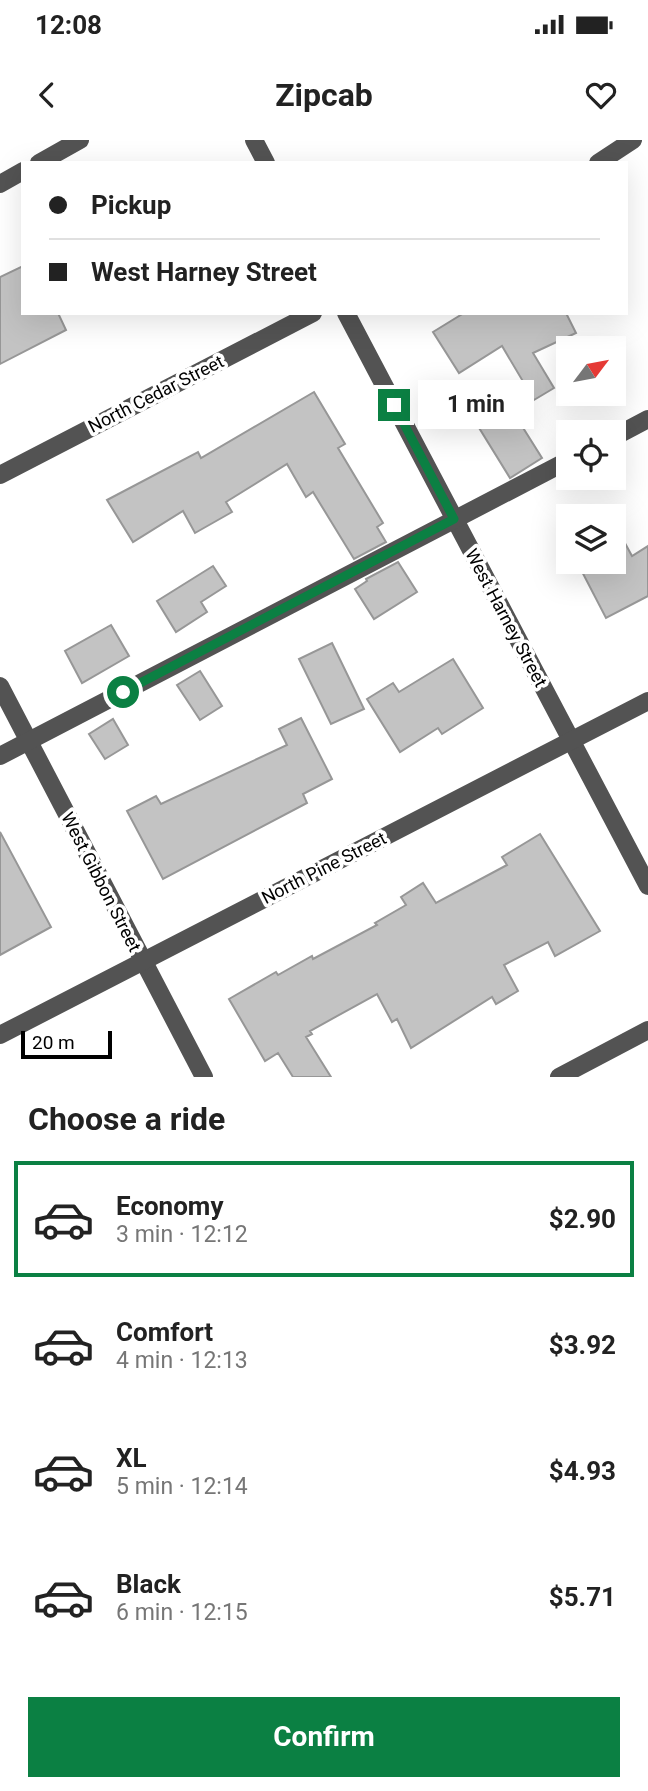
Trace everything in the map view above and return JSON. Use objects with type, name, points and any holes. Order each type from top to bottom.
[{"type":"street","points":[[42,161],[80,140]]},
{"type":"street","points":[[254,140],[265,161]]},
{"type":"street","points":[[601,161],[634,140]]},
{"type":"street","points":[[0,184],[21,173]]},
{"type":"street","name":"North Cedar Street","points":[[0,475],[309,315]]},
{"type":"street","name":"West Harney Street","points":[[347,315],[648,886]]},
{"type":"street","points":[[626,430],[648,419]]},
{"type":"street","points":[[0,756],[556,467]]},
{"type":"street","name":"West Gibbon Street","points":[[0,686],[204,1077]]},
{"type":"street","name":"North Pine Street","points":[[0,1035],[648,701]]},
{"type":"street","points":[[559,1077],[648,1030]]},
{"type":"building","points":[[21,267],[21,315],[59,315],[66,330],[0,364],[0,277]]},
{"type":"building","points":[[461,315],[567,315],[576,333],[556,336],[556,342],[533,353],[554,388],[534,400],[502,346],[459,373],[433,332]]},
{"type":"building","points":[[314,392],[345,444],[338,448],[383,523],[377,527],[386,542],[354,559],[313,492],[306,497],[287,464],[226,502],[232,512],[195,533],[183,511],[133,542],[107,500],[198,452],[201,458]]},
{"type":"building","points":[[505,399],[542,458],[510,478],[473,418]]},
{"type":"building","points":[[626,545],[632,556],[648,546],[648,596],[606,618],[583,574],[626,574]]},
{"type":"building","points":[[398,562],[417,592],[374,619],[355,589],[367,581],[366,579]]},
{"type":"building","points":[[213,566],[226,586],[201,602],[207,612],[176,632],[157,601]]},
{"type":"building","points":[[111,625],[129,656],[82,683],[65,651]]},
{"type":"building","points":[[332,643],[364,709],[331,724],[299,659]]},
{"type":"building","points":[[453,659],[483,708],[442,734],[438,728],[400,752],[367,699],[393,683],[399,692]]},
{"type":"building","points":[[200,671],[222,706],[200,720],[177,685]]},
{"type":"building","points":[[301,718],[332,779],[303,794],[307,803],[163,879],[127,811],[156,796],[161,804],[287,745],[279,729]]},
{"type":"building","points":[[113,719],[128,745],[105,759],[89,734]]},
{"type":"building","points":[[0,832],[51,927],[0,955]]},
{"type":"building","points":[[540,834],[600,931],[555,956],[548,942],[504,965],[518,991],[496,1004],[492,997],[411,1048],[397,1019],[392,1022],[377,994],[310,1031],[312,1034],[306,1037],[331,1077],[293,1077],[278,1053],[265,1061],[229,999],[276,972],[278,975],[312,956],[313,959],[377,925],[375,923],[406,905],[401,897],[423,883],[436,903],[507,865],[502,857]]},
{"type":"route","points":[[123,692],[454,519],[394,405]]}]
